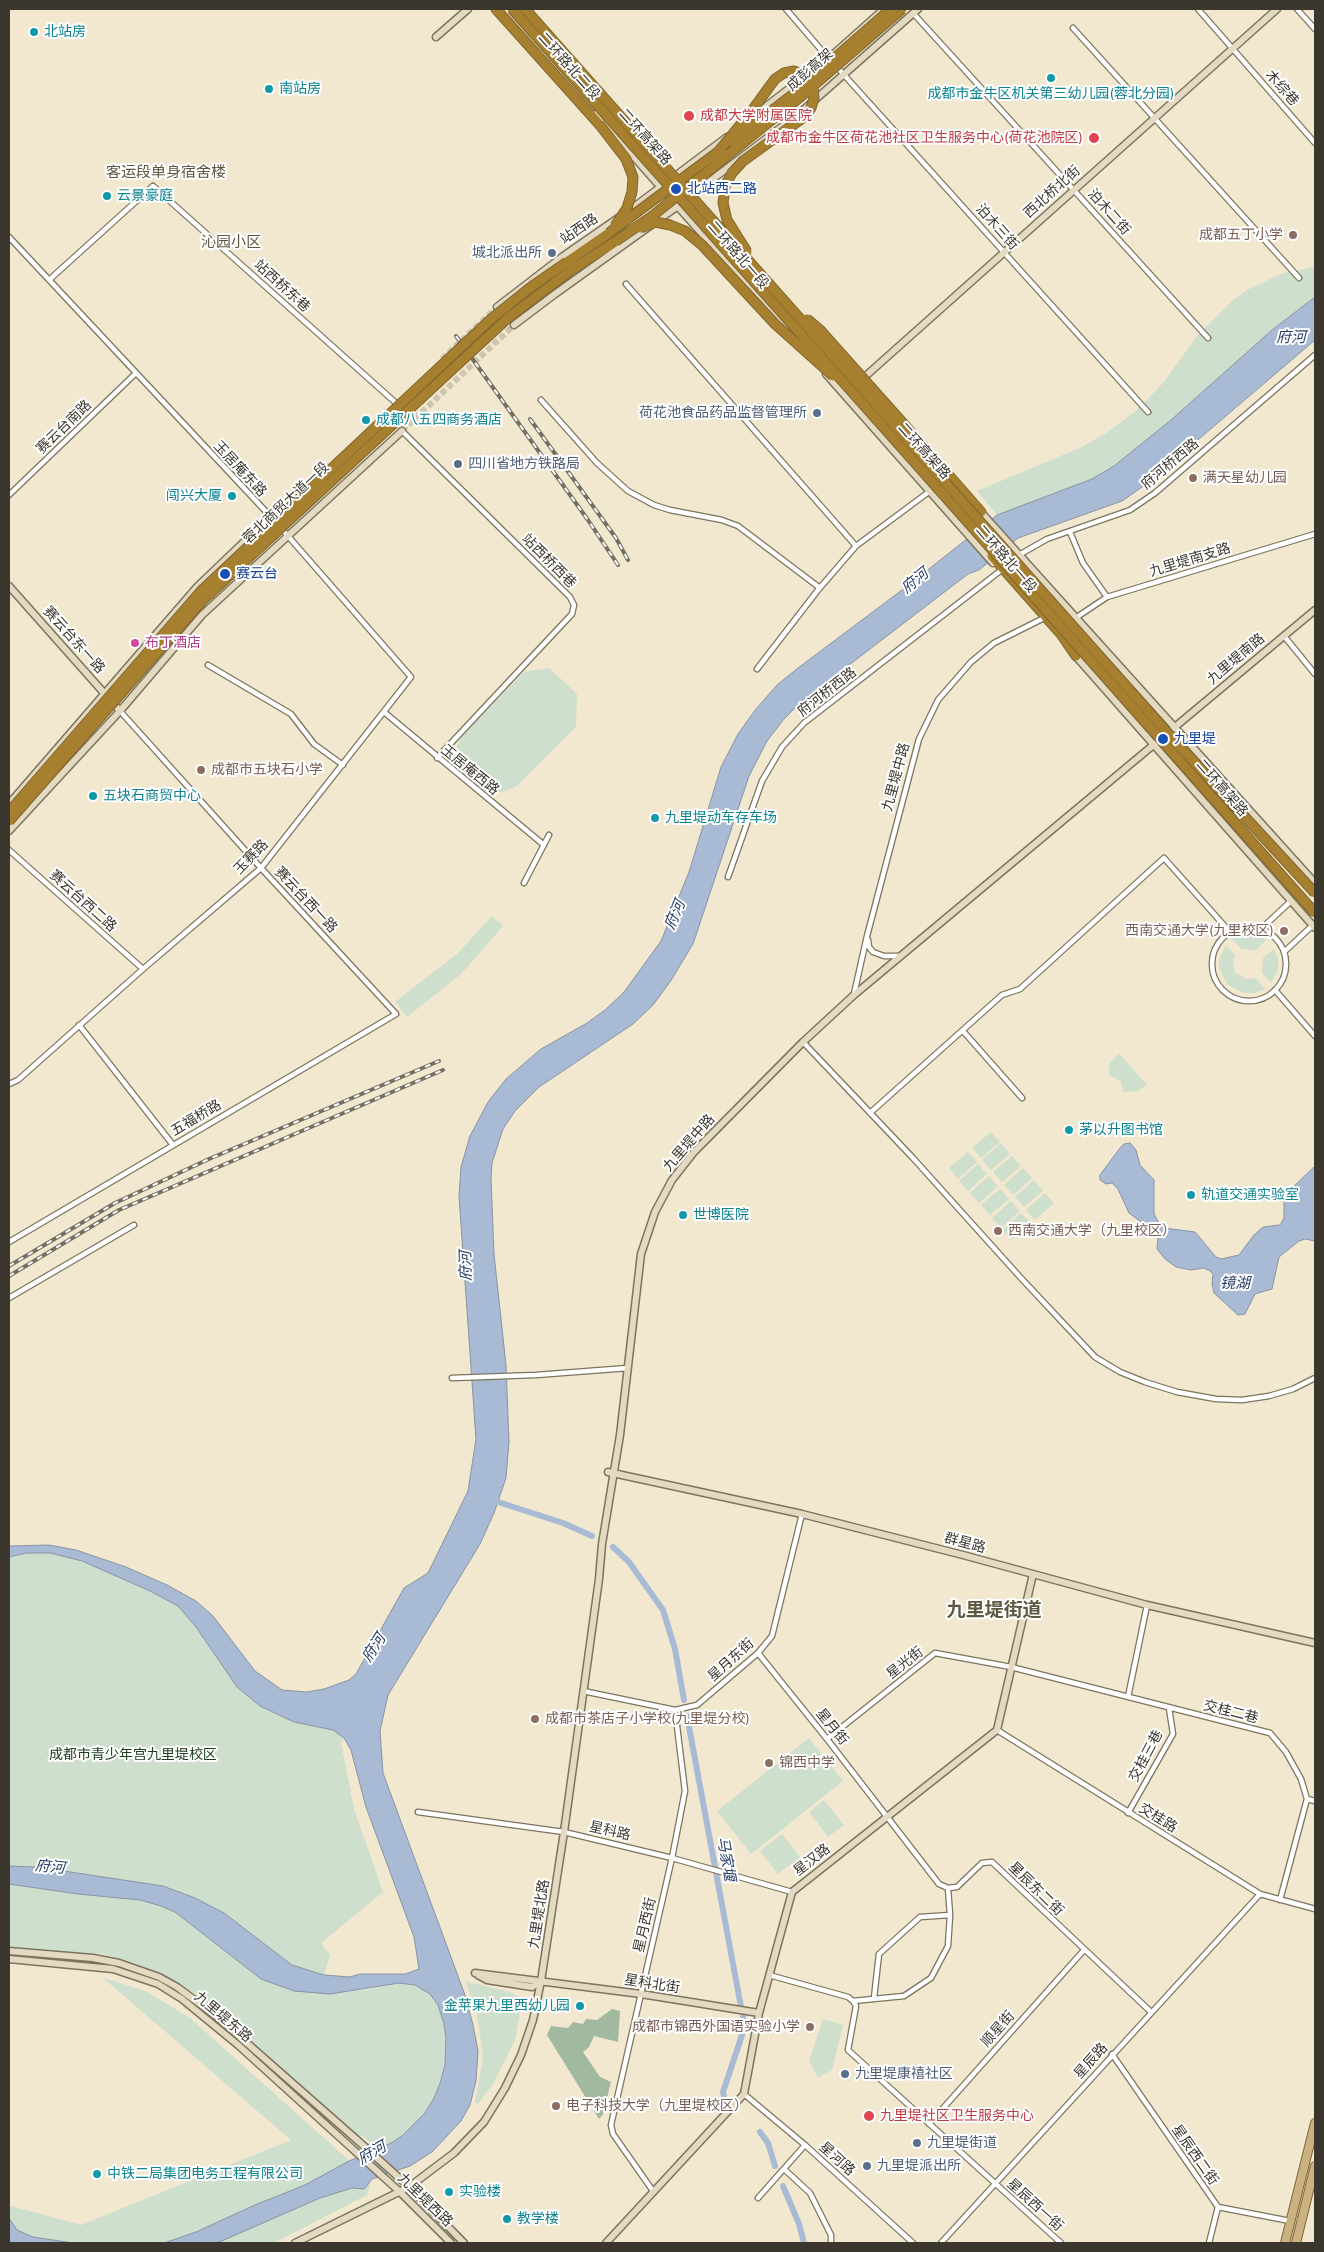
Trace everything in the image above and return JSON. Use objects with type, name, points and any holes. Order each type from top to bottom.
[{"type":"highway","points":[[496,9],[599,124],[626,159],[633,177],[632,192],[627,208],[609,233]]},
{"type":"highway","name":"二环高架路","points":[[512,9],[1315,913]]},
{"type":"highway","name":"二环高架路","points":[[525,9],[1173,739],[1315,893]]},
{"type":"highway","name":"成彭高架","points":[[609,233],[796,92],[892,9]]},
{"type":"highway","name":"成彭高架","points":[[616,241],[651,217],[799,98],[902,9]]},
{"type":"highway","points":[[718,152],[775,79],[784,73],[794,71],[806,77],[812,87],[814,98],[811,108],[804,117],[743,161],[732,173],[725,186],[724,203],[727,220],[770,285]]},
{"type":"highway","points":[[616,241],[655,222],[686,231],[702,245],[775,324],[805,353],[857,396],[879,426],[1061,634],[1076,656]]},
{"type":"highway","name":"蓉北商贸大道一段","points":[[109,693],[202,592],[273,520],[491,319],[531,287],[609,233]]},
{"type":"highway","name":"蓉北商贸大道一段","points":[[9,821],[202,601],[509,317],[570,271],[616,241]]},
{"type":"highway","points":[[778,294],[820,330],[983,514]]},
{"type":"highway","points":[[9,812],[109,693]]},
{"type":"main road","points":[[1285,2243],[1312,2147],[1315,2123]]},
{"type":"main road","points":[[1296,2243],[1315,2166]]},
{"type":"street","points":[[436,37],[468,9]]},
{"type":"street","name":"二环路北二段","points":[[501,9],[678,206]]},
{"type":"street","name":"二环路北二段","points":[[530,9],[694,193]]},
{"type":"street","name":"泊木三街","points":[[786,9],[1148,412]]},
{"type":"street","points":[[677,175],[828,58],[884,9]]},
{"type":"street","name":"木综巷","points":[[1198,9],[1315,143]]},
{"type":"street","name":"西北桥北街","points":[[844,394],[1277,9]]},
{"type":"street","points":[[1297,9],[1315,29]]},
{"type":"street","points":[[514,325],[678,206],[800,113],[916,11]]},
{"type":"street","name":"泊木二街","points":[[916,11],[1208,338]]},
{"type":"street","points":[[1074,28],[1299,278]]},
{"type":"street","name":"站西路","points":[[497,307],[562,256],[677,175]]},
{"type":"street","name":"站西桥东巷","points":[[49,280],[153,186],[396,403]]},
{"type":"street","name":"二环路北一段","points":[[694,193],[949,480],[983,514],[1077,617],[1173,727],[1314,880]]},
{"type":"street","name":"二环路北一段","points":[[678,206],[1314,926]]},
{"type":"street","name":"玉居庵东路","points":[[9,237],[273,520],[411,677]]},
{"type":"street","points":[[626,284],[856,546]]},
{"type":"street","name":"府河桥西路","points":[[1018,554],[1047,539],[1130,510],[1155,493],[1315,355]]},
{"type":"street","name":"赛云台南路","points":[[9,495],[135,374]]},
{"type":"street","points":[[540,400],[596,463],[628,491],[654,505],[722,520],[738,526],[820,588]]},
{"type":"street","name":"蓉北商贸大道一段","points":[[273,520],[396,403]]},
{"type":"street","name":"蓉北商贸大道一段","points":[[9,831],[120,710],[202,616],[402,431]]},
{"type":"street","name":"站西桥西巷","points":[[402,431],[570,597],[574,605],[572,614],[437,758]]},
{"type":"street","points":[[757,669],[820,588],[856,546],[930,491]]},
{"type":"street","points":[[1070,532],[1083,563],[1107,597]]},
{"type":"street","name":"九里堤南支路","points":[[1077,617],[1107,597],[1315,534]]},
{"type":"street","name":"府河桥西路","points":[[728,877],[762,781],[782,747],[804,723],[998,569]]},
{"type":"street","name":"赛云台东一路","points":[[9,586],[109,693],[120,710]]},
{"type":"street","name":"九里堤南路","points":[[1173,727],[1315,610]]},
{"type":"street","name":"九里堤中路","points":[[854,995],[867,936],[919,739],[938,700],[971,662],[994,643],[1042,619]]},
{"type":"street","points":[[1284,636],[1315,674]]},
{"type":"street","points":[[208,665],[291,714],[314,744],[343,765]]},
{"type":"street","name":"玉赛路","points":[[9,1084],[18,1080],[261,868],[411,677]]},
{"type":"street","name":"蓉北商贸大道一段","points":[[9,804],[109,693]]},
{"type":"street","name":"赛云台西一路","points":[[120,710],[261,868],[396,1014]]},
{"type":"street","name":"玉居庵西路","points":[[384,712],[544,845]]},
{"type":"street","name":"九里堤中路","points":[[611,1473],[628,1368],[642,1254],[648,1231],[663,1196],[680,1168],[803,1042],[854,995],[1153,746],[1173,727]]},
{"type":"street","points":[[524,883],[549,835]]},
{"type":"street","name":"赛云台西二路","points":[[9,850],[143,969]]},
{"type":"street","points":[[870,1113],[963,1032],[1002,995],[1020,989],[1164,858],[1230,932]]},
{"type":"street","points":[[1261,929],[1291,902]]},
{"type":"street","points":[[1284,952],[1314,926]]},
{"type":"street","points":[[1242,927],[1261,929],[1276,938],[1284,952],[1286,961],[1285,974],[1275,990],[1259,1000],[1246,1001],[1234,998],[1223,991],[1216,982],[1212,970],[1212,959],[1216,948],[1222,938],[1230,932],[1242,927]]},
{"type":"street","points":[[867,936],[869,947],[874,952],[884,956],[900,956]]},
{"type":"street","points":[[1275,990],[1315,1036]]},
{"type":"street","name":"五福桥路","points":[[9,1242],[396,1014]]},
{"type":"street","points":[[79,1025],[173,1145]]},
{"type":"street","points":[[963,1032],[1022,1098]]},
{"type":"street","points":[[803,1042],[1095,1357],[1120,1372],[1145,1382],[1177,1392],[1216,1399],[1242,1400],[1269,1396],[1293,1389],[1315,1378]]},
{"type":"street","points":[[9,1298],[134,1225]]},
{"type":"street","points":[[453,1378],[521,1376],[628,1368]]},
{"type":"street","name":"群星路","points":[[611,1473],[802,1514],[1033,1574],[1147,1606],[1315,1643]]},
{"type":"street","name":"九里堤北路","points":[[295,2243],[409,2187],[454,2153],[484,2122],[505,2088],[521,2054],[533,2020],[541,1981],[564,1832],[611,1473]]},
{"type":"street","name":"星月东街","points":[[583,1691],[675,1710],[697,1705],[758,1653],[772,1636],[802,1514]]},
{"type":"street","points":[[997,1730],[1033,1574]]},
{"type":"street","points":[[1128,1697],[1147,1606]]},
{"type":"street","name":"星月街","points":[[758,1653],[888,1817]]},
{"type":"street","name":"星光街","points":[[827,1739],[935,1653],[1012,1667]]},
{"type":"street","name":"交桂二巷","points":[[1012,1667],[1270,1733],[1286,1752],[1307,1798]]},
{"type":"street","name":"交桂三巷","points":[[1128,1812],[1173,1734],[1169,1708]]},
{"type":"street","name":"星月西街","points":[[653,2191],[613,2134],[610,2125],[672,1858],[685,1790],[675,1710]]},
{"type":"street","name":"交桂路","points":[[997,1730],[1260,1894],[1315,1909]]},
{"type":"street","name":"星汉路","points":[[744,2094],[759,2013],[792,1892],[997,1730]]},
{"type":"street","points":[[1280,1900],[1307,1798],[1315,1801]]},
{"type":"street","name":"星科路","points":[[418,1812],[564,1832],[672,1858],[792,1892]]},
{"type":"street","points":[[769,1975],[848,1996],[853,2001],[904,1996],[931,1978],[948,1946],[950,1915],[948,1888],[939,1884],[888,1817]]},
{"type":"street","name":"星辰东二街","points":[[948,1888],[957,1887],[982,1863],[992,1862],[1151,2012]]},
{"type":"street","name":"星辰路","points":[[941,2243],[1260,1894]]},
{"type":"street","points":[[874,1998],[879,1954],[920,1917],[950,1915]]},
{"type":"street","name":"顺星街","points":[[929,2124],[1084,1950]]},
{"type":"street","points":[[9,1951],[93,1958],[119,1963],[159,1977],[177,1987],[216,2015],[365,2147],[409,2187],[464,2243]]},
{"type":"street","name":"九里堤东路","points":[[9,1959],[113,1969],[158,1984],[182,1998],[208,2018],[381,2176]]},
{"type":"street","name":"星科北街","points":[[541,1981],[532,1987],[487,1980],[475,1973],[541,1981],[641,1994],[759,2013]]},
{"type":"street","name":"星辰西一街","points":[[853,2001],[856,2006],[848,2050],[1061,2243]]},
{"type":"street","name":"星辰西二街","points":[[1112,2054],[1218,2207]]},
{"type":"street","points":[[606,2243],[744,2094]]},
{"type":"street","name":"星河路","points":[[744,2094],[805,2145],[913,2243]]},
{"type":"street","points":[[758,2198],[805,2145]]},
{"type":"street","points":[[784,2169],[810,2193],[831,2235],[831,2243]]},
{"type":"street","name":"九里堤西路","points":[[381,2176],[400,2192],[451,2243]]},
{"type":"street","points":[[1208,2243],[1218,2207],[1290,2221]]},
{"type":"green space","points":[[1315,267],[1315,297],[1272,330],[1171,420],[1114,466],[1092,479],[997,515],[977,491],[1082,447],[1106,433],[1137,410],[1163,383],[1198,335],[1231,302],[1247,290],[1283,273]]},
{"type":"green space","points":[[549,668],[577,694],[576,727],[517,786],[502,792],[485,791],[458,767],[456,748],[463,735],[524,672]]},
{"type":"green space","points":[[492,916],[503,926],[461,974],[407,1017],[395,1002],[458,953]]},
{"type":"green space","points":[[1247,933],[1257,934],[1266,940],[1256,950],[1241,949],[1232,939]]},
{"type":"green space","points":[[1226,945],[1235,955],[1233,964],[1235,972],[1246,979],[1255,978],[1265,989],[1254,993],[1244,993],[1228,985],[1219,968],[1219,959]]},
{"type":"green space","points":[[1274,949],[1278,959],[1278,969],[1271,983],[1262,973],[1263,958]]},
{"type":"green space","points":[[1119,1053],[1147,1085],[1138,1091],[1124,1092],[1121,1082],[1109,1076],[1110,1063]]},
{"type":"green space","points":[[991,1132],[1000,1142],[981,1158],[972,1148]]},
{"type":"green space","points":[[1001,1143],[1010,1154],[991,1170],[982,1160]]},
{"type":"green space","points":[[968,1152],[977,1162],[958,1179],[949,1168]]},
{"type":"green space","points":[[1012,1156],[1021,1166],[1002,1182],[993,1172]]},
{"type":"green space","points":[[978,1164],[987,1174],[968,1191],[959,1181]]},
{"type":"green space","points":[[1023,1168],[1032,1178],[1013,1195],[1004,1185]]},
{"type":"green space","points":[[989,1176],[998,1186],[979,1203],[970,1193]]},
{"type":"green space","points":[[1034,1180],[1043,1191],[1024,1207],[1015,1197]]},
{"type":"green space","points":[[1000,1189],[1009,1199],[990,1215],[981,1205]]},
{"type":"green space","points":[[1045,1193],[1054,1203],[1035,1220],[1026,1210]]},
{"type":"green space","points":[[1011,1201],[1020,1211],[1001,1228],[992,1218]]},
{"type":"green space","points":[[1021,1213],[1031,1223],[1011,1240],[1002,1230]]},
{"type":"green space","name":"成都市青少年宫九里堤校区","points":[[26,1553],[50,1553],[82,1561],[150,1591],[178,1606],[196,1627],[237,1687],[260,1706],[294,1722],[333,1730],[344,1738],[341,1743],[354,1809],[383,1892],[321,1943],[330,1955],[324,1975],[293,1965],[224,1913],[195,1898],[163,1886],[37,1867],[9,1866],[9,1557]]},
{"type":"green space","points":[[809,1738],[843,1781],[751,1854],[717,1811]]},
{"type":"green space","points":[[824,1800],[844,1825],[828,1837],[809,1812]]},
{"type":"green space","points":[[782,1834],[800,1857],[778,1874],[760,1851]]},
{"type":"green space","points":[[9,1884],[78,1894],[140,1900],[161,1906],[175,1912],[261,1979],[364,1990],[399,1983],[415,1985],[430,1994],[438,2005],[444,2024],[446,2038],[445,2065],[434,2098],[414,2126],[391,2143],[377,2149],[363,2136],[356,2136],[196,1994],[134,1963],[102,1954],[9,1949]]},
{"type":"green space","points":[[103,1978],[146,1991],[190,2018],[371,2180],[367,2195],[274,2243],[9,2243],[9,2209],[11,2206],[81,2225],[291,2140]]},
{"type":"green space","points":[[465,1981],[510,1992],[520,1998],[521,2007],[515,2040],[493,2084],[477,2105],[475,2102],[483,2058],[476,2010]]},
{"type":"green space","points":[[612,2009],[620,2011],[618,2042],[594,2036],[589,2047],[583,2052],[600,2077],[611,2082],[603,2114],[599,2119],[547,2035],[551,2026],[568,2028],[573,2022],[583,2024],[586,2019],[597,2020]]},
{"type":"green space","points":[[823,2019],[843,2025],[832,2070],[818,2078],[809,2061]]},
{"type":"water","name":"府河","points":[[1315,297],[1315,340],[1145,485],[1122,501],[1018,538],[979,570],[968,574],[802,701],[784,719],[767,741],[749,776],[693,944],[670,982],[653,1005],[633,1024],[539,1087],[515,1111],[503,1129],[492,1163],[491,1179],[494,1254],[506,1365],[509,1442],[506,1478],[494,1513],[480,1544],[388,1695],[380,1731],[383,1773],[465,1995],[473,2025],[478,2051],[476,2081],[470,2105],[461,2121],[432,2152],[410,2166],[372,2179],[364,2189],[352,2188],[320,2198],[217,2243],[164,2243],[196,2232],[305,2185],[349,2161],[391,2143],[403,2135],[424,2114],[434,2098],[440,2083],[445,2065],[446,2038],[444,2024],[438,2005],[430,1994],[415,1985],[399,1983],[330,1994],[294,1991],[261,1979],[175,1912],[161,1906],[140,1900],[78,1894],[9,1884],[9,1866],[37,1867],[163,1886],[195,1898],[224,1913],[292,1965],[324,1975],[350,1977],[360,1974],[405,1974],[419,1969],[414,1937],[366,1807],[351,1750],[344,1738],[333,1730],[294,1722],[260,1706],[237,1687],[196,1627],[178,1606],[150,1591],[82,1561],[50,1553],[26,1553],[9,1557],[9,1546],[49,1545],[76,1550],[126,1567],[167,1585],[196,1601],[213,1616],[255,1671],[282,1690],[307,1692],[324,1689],[349,1680],[356,1674],[404,1588],[428,1573],[468,1491],[476,1439],[459,1196],[461,1167],[470,1136],[488,1102],[506,1079],[541,1049],[587,1023],[605,1010],[624,992],[661,941],[689,872],[721,767],[738,734],[777,685],[997,515],[1092,479],[1114,466],[1171,420],[1272,330]]},
{"type":"water","name":"镜湖","points":[[1130,1143],[1136,1150],[1140,1165],[1154,1180],[1154,1214],[1160,1225],[1164,1228],[1195,1232],[1216,1257],[1221,1259],[1239,1255],[1254,1235],[1263,1227],[1280,1225],[1284,1218],[1284,1199],[1288,1192],[1315,1166],[1315,1241],[1305,1239],[1299,1241],[1279,1257],[1272,1289],[1255,1294],[1245,1314],[1238,1315],[1214,1293],[1212,1284],[1213,1274],[1210,1271],[1204,1268],[1191,1270],[1176,1267],[1165,1259],[1157,1249],[1158,1237],[1156,1233],[1129,1213],[1118,1189],[1112,1183],[1106,1184],[1100,1180],[1100,1175],[1120,1148],[1124,1144]]},
{"type":"water","points":[[9,2218],[17,2230],[33,2237],[73,2243],[9,2243]]},
{"type":"waterway","name":"马家堰","points":[[492,1500],[563,1523],[592,1536]]},
{"type":"waterway","name":"马家堰","points":[[613,1547],[629,1562],[663,1610],[675,1649],[684,1700]]},
{"type":"waterway","name":"马家堰","points":[[687,1716],[741,2007]]},
{"type":"waterway","name":"马家堰","points":[[724,2097],[723,2092],[744,2029],[743,2017]]},
{"type":"waterway","name":"马家堰","points":[[760,2132],[768,2143],[775,2166]]},
{"type":"waterway","name":"马家堰","points":[[783,2186],[799,2224],[804,2243]]},
{"type":"tunnel","points":[[442,359],[497,307]]},
{"type":"tunnel","points":[[402,431],[514,325]]},
{"type":"railway","points":[[456,336],[618,565]]},
{"type":"railway","points":[[530,419],[616,538],[628,560]]},
{"type":"railway","points":[[9,1266],[115,1203],[209,1159],[439,1061]]},
{"type":"railway","points":[[9,1276],[119,1210],[443,1070]]},
{"type":"place","name":"北站房","points":[[34,32]]},
{"type":"place","name":"成都市金牛区机关第三幼儿园(蓉北分园)","points":[[1051,78]]},
{"type":"place","name":"南站房","points":[[269,89]]},
{"type":"place","name":"成都大学附属医院","points":[[689,116]]},
{"type":"place","name":"成都市金牛区荷花池社区卫生服务中心(荷花池院区)","points":[[1094,138]]},
{"type":"place","name":"北站西二路","points":[[676,189]]},
{"type":"place","name":"云景豪庭","points":[[107,196]]},
{"type":"place","name":"成都五丁小学","points":[[1293,235]]},
{"type":"place","name":"城北派出所","points":[[552,253]]},
{"type":"place","name":"荷花池食品药品监督管理所","points":[[817,413]]},
{"type":"place","name":"成都八五四商务酒店","points":[[366,420]]},
{"type":"place","name":"四川省地方铁路局","points":[[458,464]]},
{"type":"place","name":"满天星幼儿园","points":[[1193,478]]},
{"type":"place","name":"闯兴大厦","points":[[232,496]]},
{"type":"place","name":"赛云台","points":[[225,574]]},
{"type":"place","name":"布丁酒店","points":[[135,643]]},
{"type":"place","name":"九里堤","points":[[1163,739]]},
{"type":"place","name":"成都市五块石小学","points":[[201,770]]},
{"type":"place","name":"五块石商贸中心","points":[[93,796]]},
{"type":"place","name":"九里堤动车存车场","points":[[655,818]]},
{"type":"place","name":"西南交通大学(九里校区)","points":[[1284,931]]},
{"type":"place","name":"茅以升图书馆","points":[[1069,1130]]},
{"type":"place","name":"轨道交通实验室","points":[[1191,1195]]},
{"type":"place","name":"世博医院","points":[[683,1215]]},
{"type":"place","name":"西南交通大学（九里校区）","points":[[998,1231]]},
{"type":"place","name":"成都市茶店子小学校(九里堤分校)","points":[[535,1719]]},
{"type":"place","name":"锦西中学","points":[[769,1763]]},
{"type":"place","name":"金苹果九里西幼儿园","points":[[580,2006]]},
{"type":"place","name":"成都市锦西外国语实验小学","points":[[810,2027]]},
{"type":"place","name":"九里堤康禧社区","points":[[845,2074]]},
{"type":"place","name":"电子科技大学（九里堤校区）","points":[[556,2106]]},
{"type":"place","name":"九里堤社区卫生服务中心","points":[[869,2116]]},
{"type":"place","name":"九里堤街道","points":[[917,2143]]},
{"type":"place","name":"九里堤派出所","points":[[867,2166]]},
{"type":"place","name":"中铁二局集团电务工程有限公司","points":[[97,2174]]},
{"type":"place","name":"实验楼","points":[[449,2192]]},
{"type":"place","name":"教学楼","points":[[507,2219]]},
{"type":"district","name":"客运段单身宿舍楼","points":[[166,172]]},
{"type":"district","name":"沁园小区","points":[[231,242]]},
{"type":"district","name":"九里堤街道","points":[[994,1610]]}]
